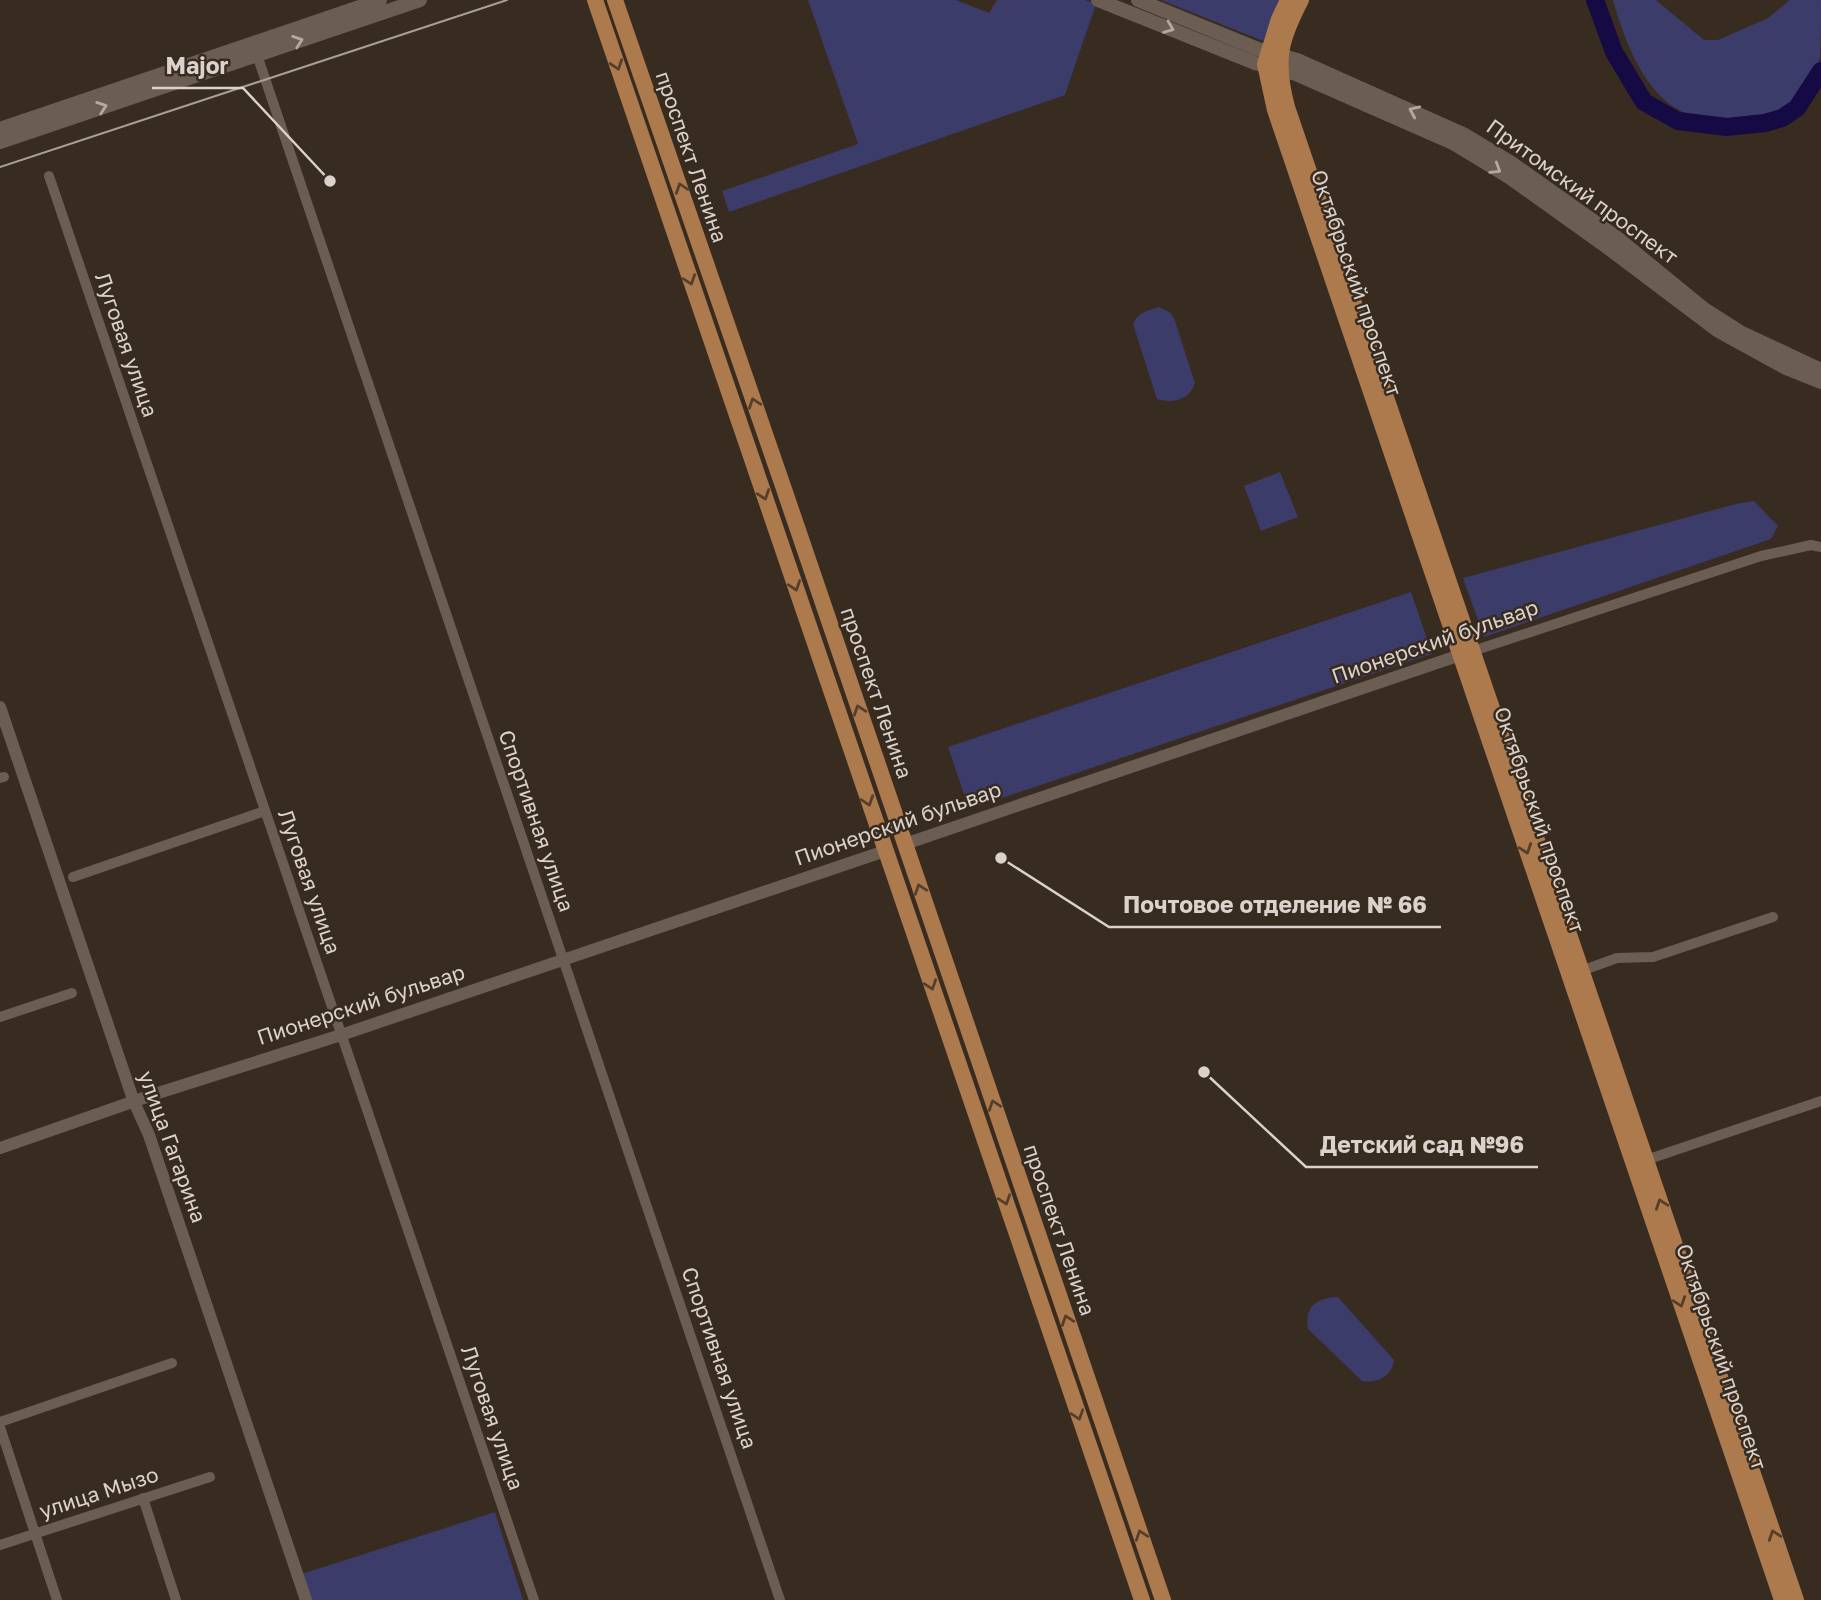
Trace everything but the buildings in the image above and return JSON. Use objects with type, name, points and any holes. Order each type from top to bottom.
[{"type":"main road","points":[[255,49],[380,0]]},
{"type":"main road","points":[[0,129],[35,123],[255,49],[420,0]]},
{"type":"main road","name":"проспект Ленина","points":[[595,0],[1142,1600]]},
{"type":"main road","name":"проспект Ленина","points":[[615,0],[1163,1600]]},
{"type":"main road","points":[[1098,0],[1255,63],[1273,60]]},
{"type":"main road","points":[[1138,0],[1258,49],[1273,60]]},
{"type":"main road","points":[[1273,60],[1279,19],[1288,0]]},
{"type":"main road","points":[[1273,60],[1301,0]]},
{"type":"main road","name":"Притомский проспект","points":[[1273,60],[1297,60],[1484,145],[1616,237],[1704,309],[1740,332],[1821,370]]},
{"type":"main road","name":"Притомский проспект","points":[[1273,60],[1464,149],[1509,177],[1607,247],[1717,330],[1786,368],[1821,382]]},
{"type":"main road","name":"Октябрьский проспект","points":[[1273,60],[1275,110],[1581,971],[1782,1600]]},
{"type":"main road","points":[[0,142],[35,123]]},
{"type":"main road","name":"Октябрьский проспект","points":[[1466,653],[1640,1162],[1796,1600]]},
{"type":"main road","name":"Пионерский бульвар","points":[[885,851],[905,844]]},
{"type":"main road","points":[[1070,1391],[1089,1382]]},
{"type":"street","name":"Спортивная улица","points":[[255,49],[411,517],[780,1600]]},
{"type":"street","name":"Луговая улица","points":[[49,176],[534,1600]]},
{"type":"street","name":"Пионерский бульвар","points":[[905,844],[1466,653],[1761,556],[1816,546]]},
{"type":"street","name":"улица Гагарина","points":[[0,707],[134,1102],[149,1135],[306,1600]]},
{"type":"street","points":[[73,877],[265,811]]},
{"type":"street","name":"Пионерский бульвар","points":[[0,1148],[885,851]]},
{"type":"street","points":[[1581,971],[1617,958],[1653,957],[1773,917]]},
{"type":"street","points":[[0,1017],[72,993]]},
{"type":"street","points":[[1640,1162],[1821,1101]]},
{"type":"street","points":[[57,1600],[0,1424],[172,1363]]},
{"type":"street","name":"улица Мызо","points":[[0,1545],[210,1477]]},
{"type":"street","points":[[142,1498],[176,1600]]},
{"type":"shaded area","points":[[808,0],[956,0],[989,13],[997,0],[1085,0],[1096,4],[1065,95],[729,212],[722,191],[858,144]]},
{"type":"shaded area","points":[[1161,0],[1280,0],[1263,41]]},
{"type":"shaded area","points":[[1613,0],[1656,0],[1704,40],[1718,40],[1768,18],[1790,0],[1821,0],[1820,58],[1811,78],[1807,98],[1792,110],[1760,120],[1711,119],[1676,108],[1657,92],[1640,69],[1621,27]]},
{"type":"shaded area","points":[[1159,307],[1171,313],[1175,321],[1195,383],[1185,397],[1174,401],[1157,399],[1133,324],[1140,315]]},
{"type":"shaded area","points":[[1280,472],[1298,517],[1261,531],[1244,486]]},
{"type":"shaded area","points":[[1754,501],[1778,526],[1771,539],[1484,637],[1463,578]]},
{"type":"shaded area","points":[[1411,592],[1432,654],[969,809],[948,747]]},
{"type":"shaded area","points":[[1338,1297],[1394,1360],[1393,1366],[1383,1378],[1362,1381],[1308,1329],[1310,1309],[1324,1299]]},
{"type":"shaded area","points":[[495,1512],[523,1600],[311,1600],[302,1574]]},
{"type":"waterway","points":[[1595,0],[1614,52],[1644,102],[1678,121],[1727,127],[1765,123],[1782,118],[1797,108],[1821,71]]},
{"type":"tram line","points":[[0,167],[507,0]]},
{"type":"place","name":"Major","points":[[330,181]]},
{"type":"place","name":"Почтовое отделение № 66","points":[[1001,858]]},
{"type":"place","name":"Детский сад №96","points":[[1204,1072]]}]
